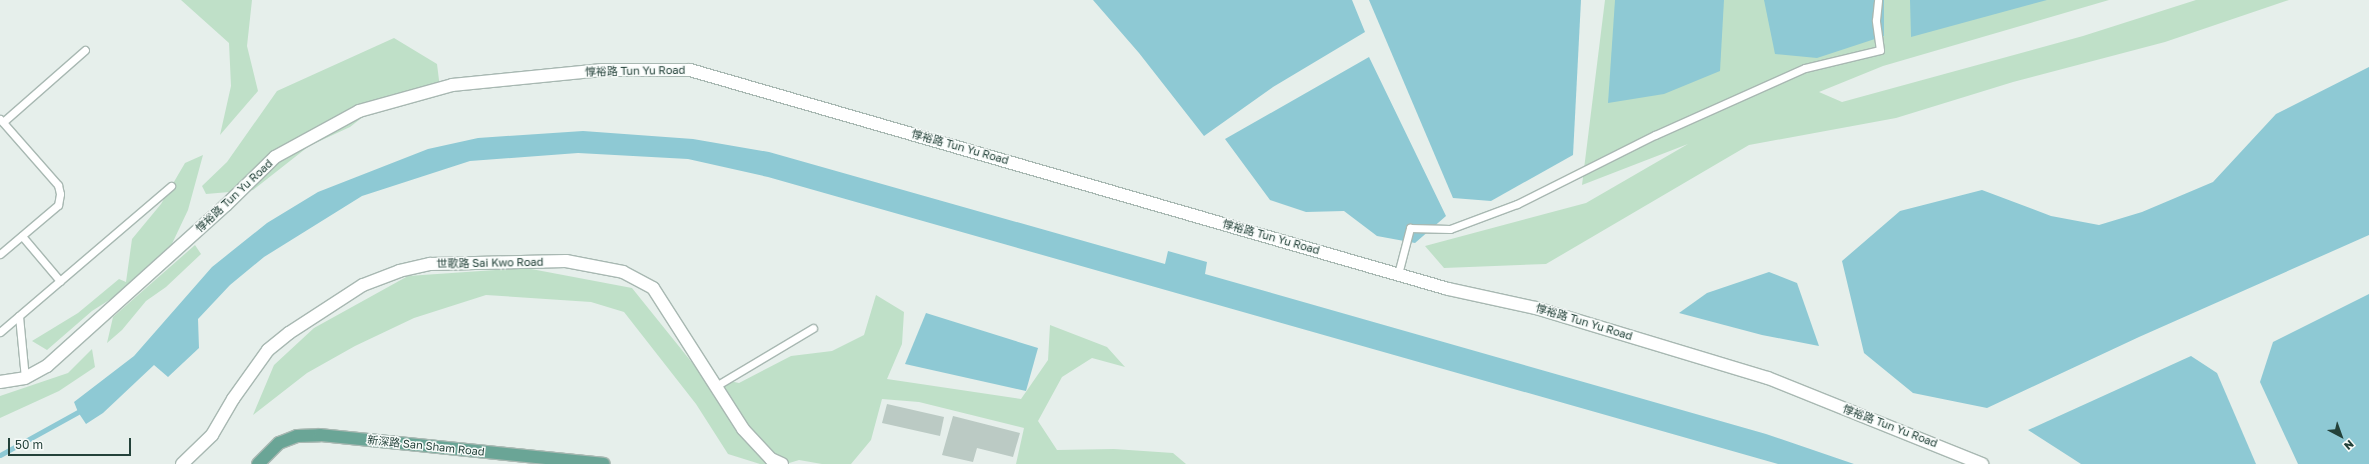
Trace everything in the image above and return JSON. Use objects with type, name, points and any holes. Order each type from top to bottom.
[{"type":"main road","name":"新深路 San Sham Road","points":[[258,464],[279,443],[297,436],[320,435],[604,464]]},
{"type":"street","name":"惇裕路 Tun Yu Road","points":[[0,382],[25,378],[66,351],[275,157],[359,111],[452,85],[602,70],[690,70],[1448,289],[1536,308],[1768,378],[1982,464]]},
{"type":"street","name":"世歌路 Sai Kwo Road","points":[[182,464],[212,435],[256,365],[268,350],[289,333],[363,285],[399,270],[430,264],[566,261],[597,265],[628,274],[653,288],[661,297],[748,435],[771,459],[782,464]]},
{"type":"lane","points":[[1398,274],[1410,228],[1450,228],[1517,204],[1656,135],[1805,68],[1880,50],[1876,20],[1878,0]]},
{"type":"lane","points":[[0,254],[58,205],[60,194],[58,185],[1,121],[85,50]]},
{"type":"lane","points":[[0,332],[171,186]]},
{"type":"lane","points":[[22,236],[60,281]]},
{"type":"lane","points":[[19,316],[25,378]]},
{"type":"lane","points":[[716,386],[813,328]]},
{"type":"green space","points":[[181,0],[252,0],[247,46],[258,91],[220,135],[231,86],[229,43]]},
{"type":"green space","points":[[1605,0],[2109,0],[1883,66],[1819,92],[1842,102],[2083,36],[2196,0],[2289,0],[2165,42],[2013,82],[1896,118],[1749,145],[1546,264],[1444,268],[1425,246],[1586,203],[1688,144],[1582,185]]},
{"type":"green space","points":[[394,38],[437,64],[440,88],[416,102],[392,94],[350,127],[309,146],[253,190],[206,194],[202,186],[227,162],[277,91]]},
{"type":"green space","points":[[203,155],[188,210],[170,248],[125,290],[92,311],[47,350],[32,341],[78,313],[119,279],[126,282],[132,239],[161,204],[185,163]]},
{"type":"green space","points":[[195,245],[201,254],[166,287],[146,301],[122,330],[107,343],[113,317]]},
{"type":"green space","points":[[526,268],[632,288],[702,375],[739,383],[791,356],[832,351],[864,335],[876,295],[904,312],[902,344],[887,379],[1021,399],[1048,360],[1050,325],[1107,347],[1125,367],[1092,358],[1062,377],[1038,421],[1057,450],[1114,449],[1173,453],[1186,464],[1016,464],[1024,428],[919,402],[882,399],[871,440],[851,464],[822,464],[799,460],[786,464],[760,464],[728,454],[696,404],[624,312],[591,302],[486,295],[414,318],[355,346],[307,373],[253,415],[274,365],[314,328],[408,276]]},
{"type":"green space","points":[[92,349],[95,367],[59,391],[0,418],[0,396],[68,373]]},
{"type":"water","points":[[1093,0],[1352,0],[1365,32],[1273,87],[1204,136],[1139,53]]},
{"type":"water","points":[[1369,0],[1581,0],[1573,155],[1491,201],[1453,198]]},
{"type":"water","points":[[1615,0],[1724,0],[1720,71],[1664,94],[1608,103]]},
{"type":"water","points":[[1764,0],[1884,0],[1884,36],[1817,58],[1775,54]]},
{"type":"water","points":[[1910,0],[2047,0],[1911,37]]},
{"type":"water","points":[[1369,57],[1446,216],[1415,243],[1377,236],[1344,211],[1306,212],[1270,200],[1225,139]]},
{"type":"water","points":[[2369,67],[2369,235],[2139,337],[1987,408],[1913,393],[1864,353],[1842,261],[1900,211],[1982,190],[2051,216],[2099,225],[2142,212],[2213,182],[2276,114]]},
{"type":"water","points":[[583,131],[693,139],[769,152],[1165,264],[1168,251],[1207,262],[1205,274],[1766,434],[1854,464],[1778,464],[768,177],[688,159],[578,153],[470,161],[362,196],[264,257],[230,285],[198,319],[199,348],[168,377],[154,365],[103,413],[86,424],[78,412],[74,402],[134,356],[212,267],[267,223],[318,192],[428,149],[478,138]]},
{"type":"water","points":[[1769,272],[1797,283],[1819,346],[1762,335],[1679,313],[1707,293]]},
{"type":"water","points":[[2369,294],[2369,464],[2298,464],[2260,382],[2273,342]]},
{"type":"water","points":[[926,313],[1038,348],[1026,391],[905,364]]},
{"type":"water","points":[[2191,356],[2217,373],[2256,464],[2081,464],[2028,430]]},
{"type":"building","points":[[887,404],[944,417],[940,436],[882,423]]},
{"type":"building","points":[[953,416],[1020,433],[1013,457],[977,448],[973,462],[942,455]]},
{"type":"waterway","points":[[0,455],[78,412]]}]
